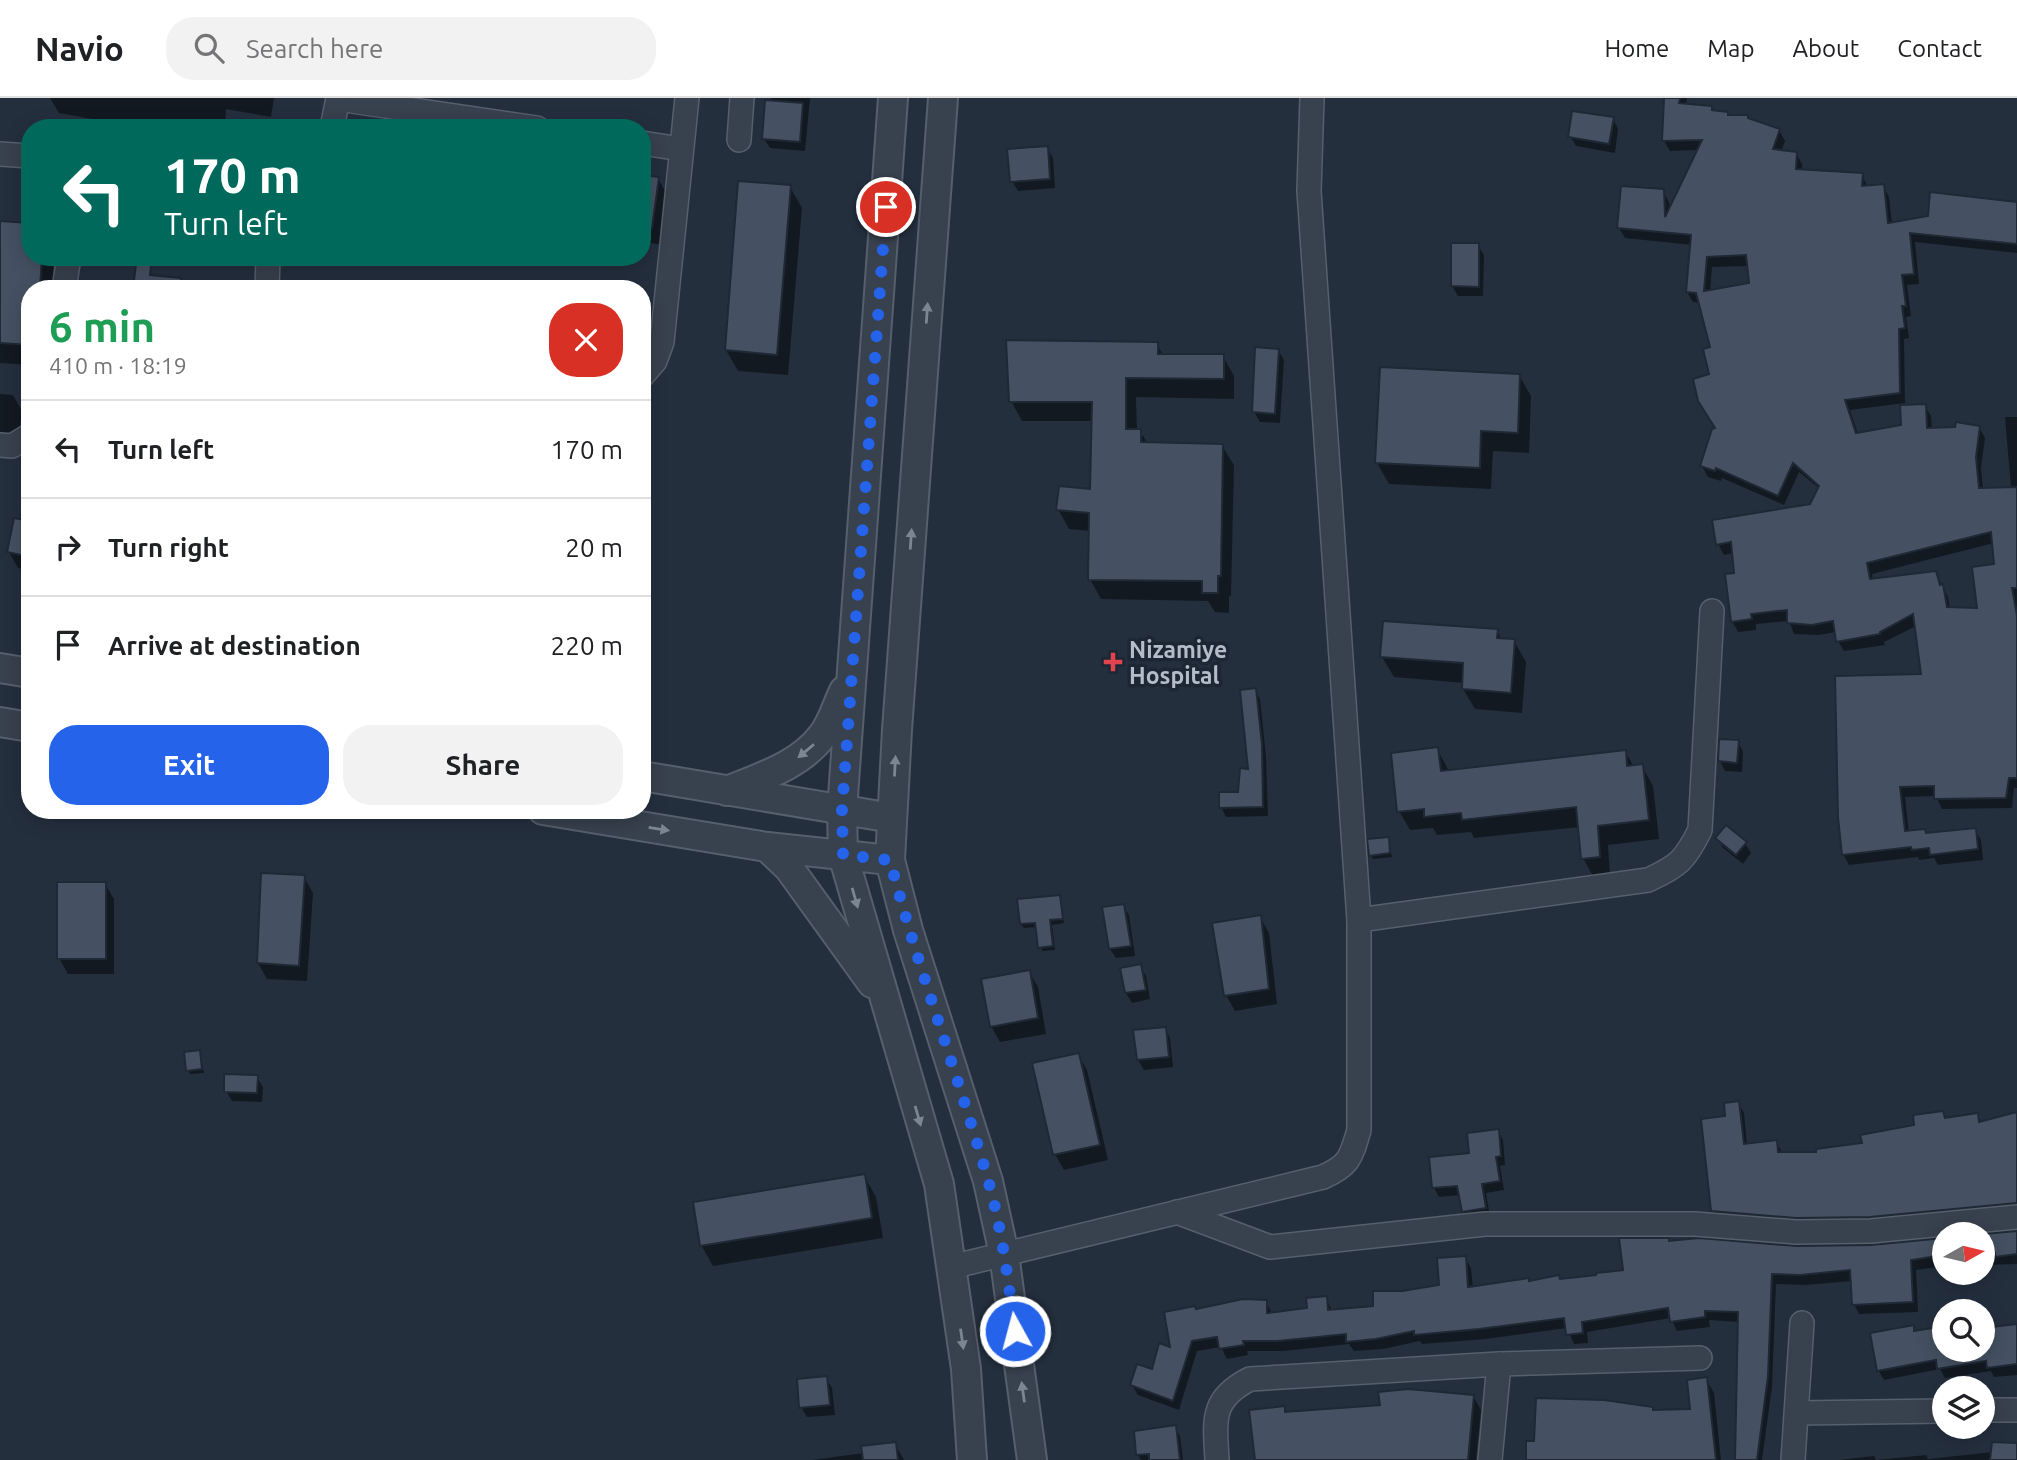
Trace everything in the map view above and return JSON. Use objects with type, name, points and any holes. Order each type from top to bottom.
[{"type":"street","points":[[334,119],[338,98],[477,119]]},
{"type":"street","points":[[651,365],[662,342],[687,98]]},
{"type":"street","points":[[739,140],[743,98]]},
{"type":"street","points":[[893,98],[842,810],[843,855],[939,1184],[966,1369],[972,1460]]},
{"type":"street","points":[[943,98],[890,860],[908,930],[988,1181],[1004,1254],[1032,1460]]},
{"type":"street","points":[[951,1267],[1323,1177],[1341,1169],[1351,1158],[1359,1130],[1359,920],[1309,191],[1312,98]]},
{"type":"street","points":[[651,144],[681,149]]},
{"type":"street","points":[[0,154],[21,155]]},
{"type":"street","points":[[0,445],[12,446],[21,440]]},
{"type":"street","points":[[1359,920],[1648,880],[1670,870],[1688,855],[1700,830],[1712,611]]},
{"type":"street","points":[[0,668],[21,672]]},
{"type":"street","points":[[727,791],[788,765],[809,750],[824,734],[852,672]]},
{"type":"street","points":[[0,722],[21,726]]},
{"type":"street","points":[[651,778],[892,818]]},
{"type":"street","points":[[597,819],[767,847],[890,860]]},
{"type":"street","points":[[767,847],[796,877],[884,1000]]},
{"type":"street","points":[[1177,1212],[1270,1247],[1485,1224],[1695,1224],[1796,1232],[1871,1231],[2017,1217]]},
{"type":"street","points":[[1793,1460],[1801,1323]]},
{"type":"street","points":[[1217,1460],[1215,1419],[1220,1402],[1234,1387],[1250,1379],[1499,1364],[1700,1358]]},
{"type":"street","points":[[1490,1460],[1499,1364]]},
{"type":"street","points":[[1995,1410],[2017,1410]]},
{"type":"street","points":[[1797,1413],[1932,1411]]},
{"type":"building","points":[[1664,98],[1680,98],[1679,103],[1712,106],[1712,110],[1728,112],[1728,115],[1748,115],[1748,118],[1780,129],[1773,149],[1797,152],[1796,169],[1863,173],[1862,186],[1884,184],[1888,223],[1928,216],[1930,192],[2017,202],[2017,244],[1910,233],[1914,274],[1902,275],[1906,306],[1902,306],[1905,328],[1899,329],[1900,393],[1845,400],[1856,433],[1901,425],[1900,405],[1926,404],[1927,428],[1955,427],[1956,422],[1980,426],[1976,457],[1979,488],[2017,487],[2017,588],[2012,588],[2017,615],[2017,778],[2009,778],[2006,798],[1934,799],[1934,786],[1900,787],[1905,831],[1925,829],[1926,833],[1976,828],[1978,849],[1930,855],[1929,848],[1912,850],[1911,847],[1842,855],[1838,817],[1835,676],[1921,674],[1913,614],[1880,634],[1836,642],[1833,621],[1812,625],[1787,623],[1787,610],[1751,614],[1752,619],[1731,622],[1725,574],[1734,573],[1731,542],[1716,545],[1712,520],[1810,504],[1819,486],[1793,463],[1778,496],[1716,468],[1715,471],[1700,466],[1712,429],[1715,428],[1698,401],[1693,379],[1709,374],[1703,349],[1710,347],[1696,293],[1686,292],[1691,235],[1617,228],[1621,186],[1664,189],[1665,217],[1702,140],[1662,141]],"holes":[[[1746,255],[1749,283],[1704,291],[1707,257]],[[1991,532],[1994,564],[1972,567],[1977,608],[1947,607],[1943,584],[1940,585],[1936,571],[1870,579],[1867,563]]]},
{"type":"building","points":[[765,100],[803,103],[800,142],[762,139]]},
{"type":"building","points":[[1572,111],[1614,117],[1609,144],[1568,137]]},
{"type":"building","points":[[1048,146],[1050,179],[1010,182],[1007,149]]},
{"type":"building","points":[[651,176],[659,177],[651,229]]},
{"type":"building","points":[[738,181],[791,185],[777,355],[725,350]]},
{"type":"building","points":[[0,221],[21,222],[21,266],[41,266],[41,280],[21,280],[21,344],[0,343]]},
{"type":"building","points":[[1451,243],[1479,243],[1479,287],[1451,286]]},
{"type":"building","points":[[136,266],[151,266],[150,275],[181,278],[181,280],[134,280]]},
{"type":"building","points":[[1006,340],[1158,342],[1158,354],[1224,354],[1224,379],[1126,378],[1126,429],[1141,429],[1141,442],[1223,444],[1221,576],[1218,576],[1218,593],[1202,593],[1202,581],[1088,580],[1089,513],[1056,510],[1059,486],[1090,489],[1092,402],[1009,402]]},
{"type":"building","points":[[1255,347],[1279,349],[1275,414],[1252,412]]},
{"type":"building","points":[[1380,367],[1520,374],[1518,433],[1481,431],[1480,468],[1375,463]]},
{"type":"building","points":[[14,518],[21,519],[21,555],[7,552]]},
{"type":"building","points":[[1383,621],[1498,629],[1497,638],[1515,639],[1511,693],[1462,689],[1463,663],[1380,657]]},
{"type":"building","points":[[1256,688],[1262,745],[1263,807],[1219,808],[1219,792],[1238,792],[1240,768],[1248,769],[1240,690]]},
{"type":"building","points":[[1719,739],[1739,740],[1737,763],[1718,761]]},
{"type":"building","points":[[1438,747],[1441,771],[1626,750],[1627,766],[1643,764],[1649,820],[1598,826],[1600,857],[1581,859],[1576,807],[1462,820],[1461,813],[1424,817],[1424,809],[1397,812],[1391,753]]},
{"type":"building","points":[[1726,825],[1747,842],[1736,855],[1715,838]]},
{"type":"building","points":[[1389,837],[1390,853],[1369,856],[1367,839]]},
{"type":"building","points":[[261,873],[305,875],[299,966],[257,963]]},
{"type":"building","points":[[57,882],[106,882],[106,959],[57,959]]},
{"type":"building","points":[[1060,895],[1063,919],[1050,920],[1053,946],[1038,948],[1035,923],[1020,924],[1017,899]]},
{"type":"building","points":[[1124,904],[1131,946],[1109,949],[1102,907]]},
{"type":"building","points":[[1261,915],[1269,989],[1224,996],[1212,923]]},
{"type":"building","points":[[1141,964],[1146,990],[1125,993],[1120,968]]},
{"type":"building","points":[[1030,970],[1038,1018],[990,1027],[981,979]]},
{"type":"building","points":[[1166,1027],[1169,1057],[1137,1060],[1133,1030]]},
{"type":"building","points":[[200,1050],[202,1069],[186,1071],[184,1052]]},
{"type":"building","points":[[1079,1053],[1100,1145],[1053,1155],[1032,1063]]},
{"type":"building","points":[[224,1074],[258,1075],[257,1093],[224,1092]]},
{"type":"building","points":[[1739,1101],[1744,1144],[1777,1140],[1778,1152],[1816,1152],[1816,1149],[1862,1143],[1860,1135],[1914,1125],[1913,1115],[1943,1111],[1945,1118],[1978,1113],[1979,1122],[2017,1112],[2017,1203],[1870,1217],[1796,1218],[1711,1211],[1701,1119],[1725,1116],[1724,1103]]},
{"type":"building","points":[[1499,1129],[1501,1156],[1496,1157],[1500,1181],[1482,1184],[1486,1208],[1462,1212],[1457,1186],[1432,1188],[1429,1157],[1469,1153],[1467,1133]]},
{"type":"building","points":[[865,1174],[872,1218],[700,1246],[693,1202]]},
{"type":"building","points":[[2017,1231],[2017,1254],[1995,1257],[1995,1233]]},
{"type":"building","points":[[1619,1238],[1669,1238],[1669,1241],[1699,1238],[1796,1246],[1871,1245],[1932,1239],[1932,1257],[1911,1260],[1913,1302],[1852,1305],[1850,1270],[1800,1275],[1772,1274],[1768,1376],[1757,1460],[1735,1460],[1738,1312],[1705,1311],[1705,1317],[1670,1322],[1668,1308],[1582,1322],[1583,1333],[1566,1335],[1564,1318],[1414,1335],[1414,1331],[1346,1342],[1346,1334],[1278,1341],[1243,1341],[1244,1345],[1219,1349],[1217,1337],[1192,1341],[1173,1401],[1130,1385],[1137,1364],[1152,1369],[1159,1343],[1170,1347],[1164,1312],[1195,1306],[1196,1309],[1243,1299],[1267,1300],[1267,1313],[1307,1308],[1306,1298],[1327,1296],[1328,1310],[1373,1306],[1373,1291],[1402,1291],[1439,1285],[1437,1258],[1466,1256],[1468,1287],[1529,1278],[1529,1281],[1559,1275],[1560,1279],[1623,1270]]},
{"type":"building","points":[[2017,1324],[2017,1364],[1987,1368],[1986,1362],[1995,1362],[1995,1327]]},
{"type":"building","points":[[1914,1325],[1914,1331],[1932,1328],[1932,1361],[1877,1371],[1870,1333]]},
{"type":"building","points":[[1936,1362],[1980,1362],[1937,1369]]},
{"type":"building","points":[[827,1376],[830,1405],[799,1408],[797,1379]]},
{"type":"building","points":[[1707,1377],[1716,1460],[1526,1460],[1526,1441],[1534,1441],[1536,1398],[1604,1400],[1653,1407],[1653,1410],[1690,1409],[1687,1380]]},
{"type":"building","points":[[1408,1389],[1474,1395],[1468,1460],[1255,1460],[1249,1410],[1285,1406],[1285,1412],[1380,1405],[1378,1392]]},
{"type":"building","points":[[1176,1425],[1180,1460],[1149,1460],[1149,1454],[1136,1455],[1134,1431]]},
{"type":"building","points":[[896,1442],[898,1460],[863,1460],[861,1446]]},
{"type":"building","points":[[1992,1442],[2017,1443],[2017,1460],[1990,1460]]},
{"type":"place","name":"Nizamiye Hospital","points":[[1113,662]]},
{"type":"route","points":[[886,207],[842,810],[843,855],[890,860],[908,930],[988,1181],[1004,1254],[1015,1331]]}]
